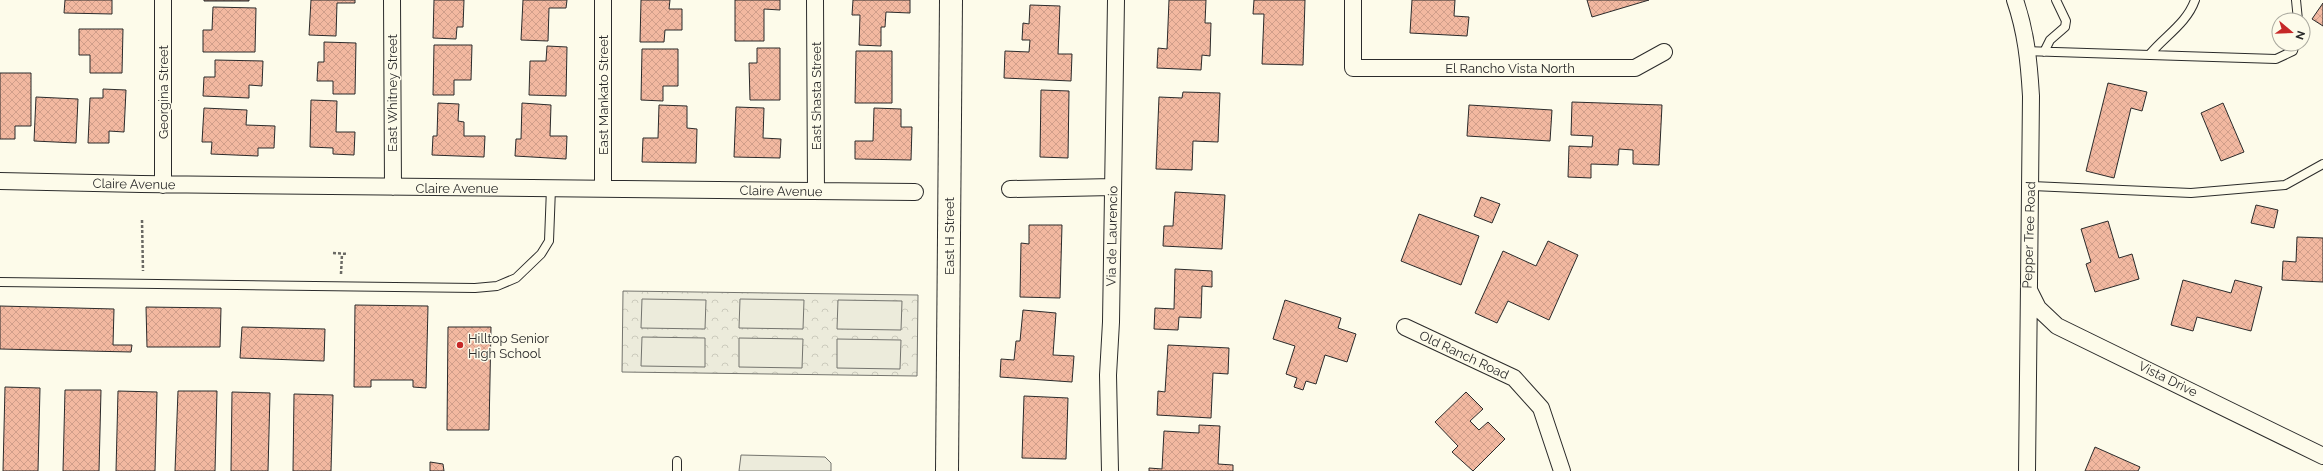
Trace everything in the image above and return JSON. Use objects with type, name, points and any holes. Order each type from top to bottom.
[{"type":"main road","name":"East H Street","points":[[947,471],[951,0]]},
{"type":"street","name":"Georgina Street","points":[[163,0],[163,185]]},
{"type":"street","name":"East Whitney Street","points":[[392,0],[393,187]]},
{"type":"street","name":"East Mankato Street","points":[[603,0],[603,189]]},
{"type":"street","name":"East Shasta Street","points":[[815,0],[816,191]]},
{"type":"street","name":"Via de Laurencio","points":[[1110,471],[1108,375],[1111,322],[1116,0]]},
{"type":"street","name":"El Rancho Vista North","points":[[1353,0],[1353,68],[1635,68],[1664,52]]},
{"type":"street","name":"Pepper Tree Road","points":[[2015,0],[2024,24],[2028,50],[2031,96],[2031,186],[2026,381],[2029,399],[2027,471]]},
{"type":"street","name":"Claire Avenue","points":[[0,180],[163,185],[915,192]]},
{"type":"street","points":[[1010,189],[1113,186]]},
{"type":"street","name":"Vista Drive","points":[[2028,286],[2038,308],[2057,326],[2323,456]]},
{"type":"street","name":"Old Ranch Road","points":[[1405,327],[1514,378],[1541,408],[1562,471]]},
{"type":"lane","points":[[2044,52],[2050,40],[2065,27],[2066,21],[2056,0]]},
{"type":"lane","points":[[2150,54],[2164,38],[2182,24],[2191,12],[2195,0]]},
{"type":"lane","points":[[2296,0],[2297,12]]},
{"type":"lane","points":[[2028,50],[2044,52],[2276,59],[2289,52]]},
{"type":"lane","points":[[2031,186],[2191,193],[2286,185],[2323,164]]},
{"type":"lane","points":[[0,282],[475,288],[497,286],[516,278],[541,254],[549,241],[551,188]]},
{"type":"lane","points":[[677,461],[677,471]]},
{"type":"path","points":[[142,220],[143,277]]},
{"type":"path","points":[[333,253],[348,254]]},
{"type":"path","points":[[342,254],[342,280]]},
{"type":"green space","points":[[623,291],[918,295],[917,376],[622,372]]},
{"type":"green space","points":[[642,299],[706,300],[705,329],[641,328]]},
{"type":"green space","points":[[740,299],[804,300],[803,329],[739,328]]},
{"type":"green space","points":[[838,300],[902,301],[901,330],[837,329]]},
{"type":"green space","points":[[642,337],[705,338],[705,367],[641,366]]},
{"type":"green space","points":[[739,338],[803,339],[802,368],[739,367]]},
{"type":"green space","points":[[837,339],[901,340],[900,369],[837,368]]},
{"type":"green space","points":[[741,455],[825,457],[831,463],[831,471],[739,471]]},
{"type":"building","points":[[65,0],[112,0],[112,14],[64,13]]},
{"type":"building","points":[[249,0],[249,1],[204,1]]},
{"type":"building","points":[[311,0],[355,0],[355,3],[337,3],[336,36],[309,35]]},
{"type":"building","points":[[434,0],[464,0],[463,27],[457,27],[456,39],[433,38]]},
{"type":"building","points":[[523,0],[567,0],[566,8],[549,8],[548,41],[521,40]]},
{"type":"building","points":[[641,0],[670,0],[669,9],[682,9],[682,30],[665,30],[664,42],[640,42]]},
{"type":"building","points":[[735,0],[780,0],[780,10],[764,9],[764,41],[735,41]]},
{"type":"building","points":[[853,0],[910,0],[910,13],[886,12],[885,27],[881,27],[881,46],[859,45],[860,15],[852,15]]},
{"type":"building","points":[[1169,0],[1206,0],[1205,23],[1211,23],[1210,56],[1202,55],[1201,70],[1157,68],[1158,48],[1167,49]]},
{"type":"building","points":[[1254,0],[1305,0],[1303,65],[1262,64],[1264,14],[1253,14]]},
{"type":"building","points":[[1412,0],[1455,0],[1454,16],[1469,17],[1467,36],[1410,33]]},
{"type":"building","points":[[1587,0],[1649,0],[1592,17]]},
{"type":"building","points":[[2323,3],[2323,26],[2312,19]]},
{"type":"building","points":[[1030,5],[1060,6],[1058,54],[1072,54],[1071,81],[1004,78],[1005,51],[1029,52],[1030,40],[1022,40],[1023,23],[1029,24]]},
{"type":"building","points":[[213,7],[256,8],[255,52],[203,52],[203,30],[212,30]]},
{"type":"building","points":[[79,29],[123,29],[122,73],[90,73],[90,55],[79,55]]},
{"type":"building","points":[[324,42],[356,43],[355,94],[333,94],[333,81],[317,81],[318,62],[324,62]]},
{"type":"building","points":[[434,45],[472,45],[471,80],[454,80],[454,95],[433,95]]},
{"type":"building","points":[[547,46],[567,47],[566,96],[529,95],[530,61],[546,61]]},
{"type":"building","points":[[757,48],[780,48],[780,100],[750,100],[749,63],[757,63]]},
{"type":"building","points":[[642,49],[678,49],[678,86],[663,86],[663,101],[641,100]]},
{"type":"building","points":[[856,51],[892,51],[892,103],[855,103]]},
{"type":"building","points":[[215,60],[263,61],[262,86],[249,85],[249,98],[203,96],[204,77],[215,77]]},
{"type":"building","points":[[0,73],[31,73],[31,126],[15,126],[15,139],[0,139]]},
{"type":"building","points":[[2108,83],[2147,92],[2142,111],[2131,108],[2114,178],[2086,171]]},
{"type":"building","points":[[103,89],[126,90],[124,132],[109,131],[109,143],[88,143],[90,98],[103,98]]},
{"type":"building","points":[[1041,90],[1069,91],[1068,158],[1040,157]]},
{"type":"building","points":[[1183,92],[1220,93],[1218,142],[1193,141],[1192,170],[1156,169],[1159,97],[1182,98]]},
{"type":"building","points":[[36,97],[78,99],[76,143],[34,141]]},
{"type":"building","points":[[311,100],[337,101],[336,132],[355,132],[354,155],[333,154],[333,148],[310,147]]},
{"type":"building","points":[[1572,102],[1662,105],[1659,165],[1633,164],[1633,150],[1619,149],[1618,165],[1591,164],[1591,178],[1568,177],[1569,146],[1592,147],[1593,136],[1571,135]]},
{"type":"building","points":[[438,103],[459,104],[458,121],[464,122],[464,136],[485,136],[484,157],[432,155],[433,136],[437,136]]},
{"type":"building","points":[[522,103],[551,105],[550,136],[567,136],[566,159],[515,156],[516,139],[521,139]]},
{"type":"building","points":[[2223,103],[2244,152],[2221,161],[2201,113]]},
{"type":"building","points":[[659,105],[687,106],[687,128],[697,129],[696,163],[642,162],[643,138],[658,138]]},
{"type":"building","points":[[1469,105],[1552,110],[1550,141],[1467,136]]},
{"type":"building","points":[[736,107],[764,108],[763,138],[781,139],[780,158],[734,157]]},
{"type":"building","points":[[204,108],[247,110],[246,125],[275,126],[274,148],[258,148],[258,156],[211,154],[212,142],[202,142]]},
{"type":"building","points":[[874,108],[901,109],[901,127],[912,127],[911,160],[855,159],[855,141],[873,141]]},
{"type":"building","points":[[1175,192],[1225,195],[1222,249],[1163,246],[1164,226],[1173,226]]},
{"type":"building","points":[[1481,197],[1500,204],[1492,223],[1474,216]]},
{"type":"building","points":[[2256,205],[2278,210],[2274,228],[2251,223]]},
{"type":"building","points":[[1419,214],[1479,236],[1461,285],[1401,261]]},
{"type":"building","points":[[2108,221],[2119,258],[2132,254],[2139,279],[2095,292],[2086,264],[2091,262],[2081,229]]},
{"type":"building","points":[[1029,225],[1062,225],[1060,298],[1020,297],[1021,243],[1029,244]]},
{"type":"building","points":[[2297,237],[2323,238],[2323,282],[2282,280],[2283,261],[2296,262]]},
{"type":"building","points":[[1548,241],[1578,255],[1549,320],[1508,301],[1497,323],[1475,313],[1503,251],[1536,266]]},
{"type":"building","points":[[1175,269],[1212,271],[1212,287],[1202,286],[1201,318],[1179,317],[1178,330],[1154,329],[1155,308],[1174,309]]},
{"type":"building","points":[[2183,280],[2231,293],[2235,280],[2262,287],[2251,331],[2197,317],[2193,331],[2171,325]]},
{"type":"building","points":[[1285,300],[1341,318],[1338,328],[1356,334],[1347,362],[1325,355],[1316,384],[1306,381],[1303,390],[1294,387],[1297,378],[1286,374],[1295,346],[1273,339]]},
{"type":"building","points":[[355,305],[428,306],[426,388],[413,387],[413,380],[371,380],[371,387],[354,387]]},
{"type":"building","points":[[0,306],[114,309],[113,345],[132,345],[131,352],[0,349]]},
{"type":"building","points":[[146,307],[221,308],[220,347],[147,347]]},
{"type":"building","points":[[1023,310],[1056,313],[1053,355],[1074,356],[1072,382],[1000,377],[1001,359],[1014,360],[1016,341],[1020,341]]},
{"type":"building","points":[[242,327],[325,329],[324,361],[240,358]]},
{"type":"building","points":[[448,327],[491,327],[489,430],[447,430]]},
{"type":"building","points":[[1168,345],[1229,348],[1228,374],[1213,373],[1211,418],[1157,415],[1158,391],[1165,392]]},
{"type":"building","points":[[5,387],[40,388],[38,471],[3,471]]},
{"type":"building","points":[[65,390],[101,390],[99,471],[63,471]]},
{"type":"building","points":[[118,391],[157,392],[155,471],[116,471]]},
{"type":"building","points":[[178,391],[217,391],[215,471],[175,471]]},
{"type":"building","points":[[232,392],[270,393],[268,471],[231,471]]},
{"type":"building","points":[[1466,392],[1483,409],[1470,421],[1479,430],[1488,422],[1505,439],[1473,471],[1452,452],[1458,446],[1435,422]]},
{"type":"building","points":[[294,394],[333,395],[331,471],[293,471]]},
{"type":"building","points":[[1024,396],[1068,398],[1066,459],[1022,458]]},
{"type":"building","points":[[1199,425],[1220,426],[1218,464],[1233,465],[1233,471],[1149,471],[1149,468],[1162,469],[1164,431],[1199,433]]},
{"type":"building","points":[[2095,447],[2140,467],[2138,471],[2085,471]]},
{"type":"building","points":[[430,462],[443,464],[444,471],[430,471]]},
{"type":"place","name":"Hilltop Senior High School","points":[[460,345]]}]
